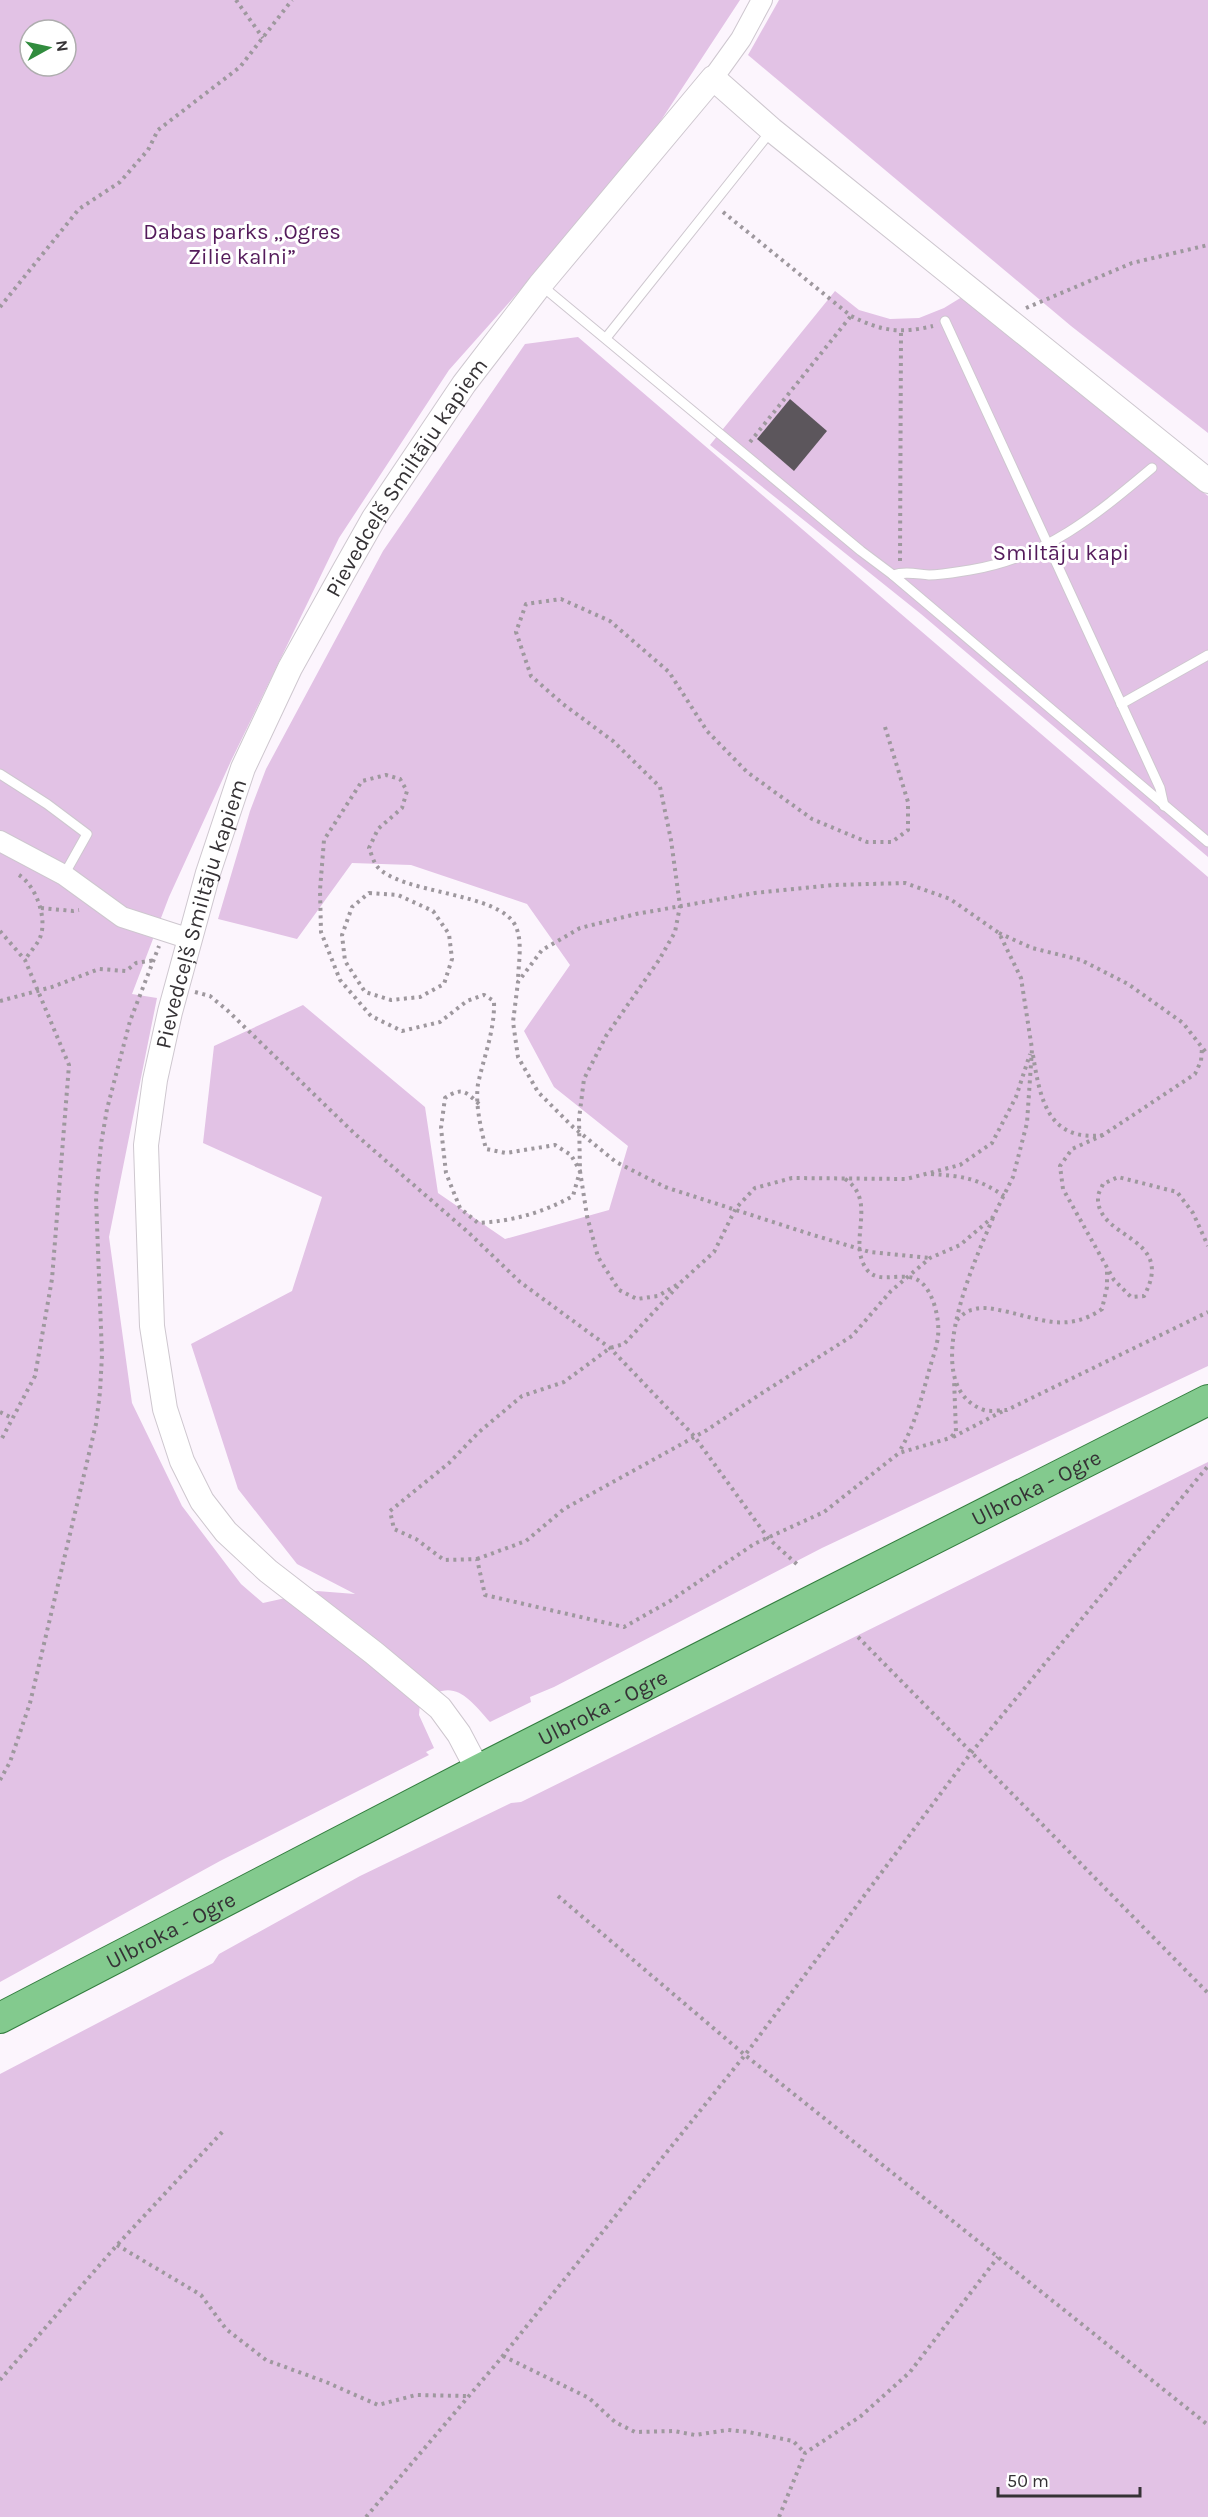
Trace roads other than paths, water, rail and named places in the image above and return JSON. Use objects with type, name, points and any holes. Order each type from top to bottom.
[{"type":"main road","name":"Ulbroka - Ogre","points":[[0,2018],[478,1770],[1208,1400]]},
{"type":"street","points":[[762,0],[741,39],[713,78],[772,130],[1208,481]]},
{"type":"street","name":"Pievedceļš Smiltāju kapiem","points":[[478,1770],[459,1734],[440,1708],[375,1653],[267,1571],[226,1532],[202,1501],[182,1461],[165,1409],[152,1326],[146,1145],[155,1080],[208,873],[243,768],[290,668],[386,499],[464,384],[540,285],[713,78]]},
{"type":"street","points":[[0,841],[64,875],[122,917],[190,939]]},
{"type":"lane","points":[[606,338],[772,130]]},
{"type":"lane","points":[[540,285],[861,551],[896,573],[1208,842]]},
{"type":"lane","points":[[945,321],[1160,788],[1164,806]]},
{"type":"lane","points":[[896,573],[932,575],[1001,564],[1075,530],[1152,468]]},
{"type":"lane","points":[[1121,704],[1208,655]]},
{"type":"lane","points":[[0,774],[87,834],[64,875]]},
{"type":"park label","name":"Dabas parks „Ogres Zilie kalni”","points":[[242,244]]},
{"type":"park label","name":"Smiltāju kapi","points":[[1061,552]]}]
